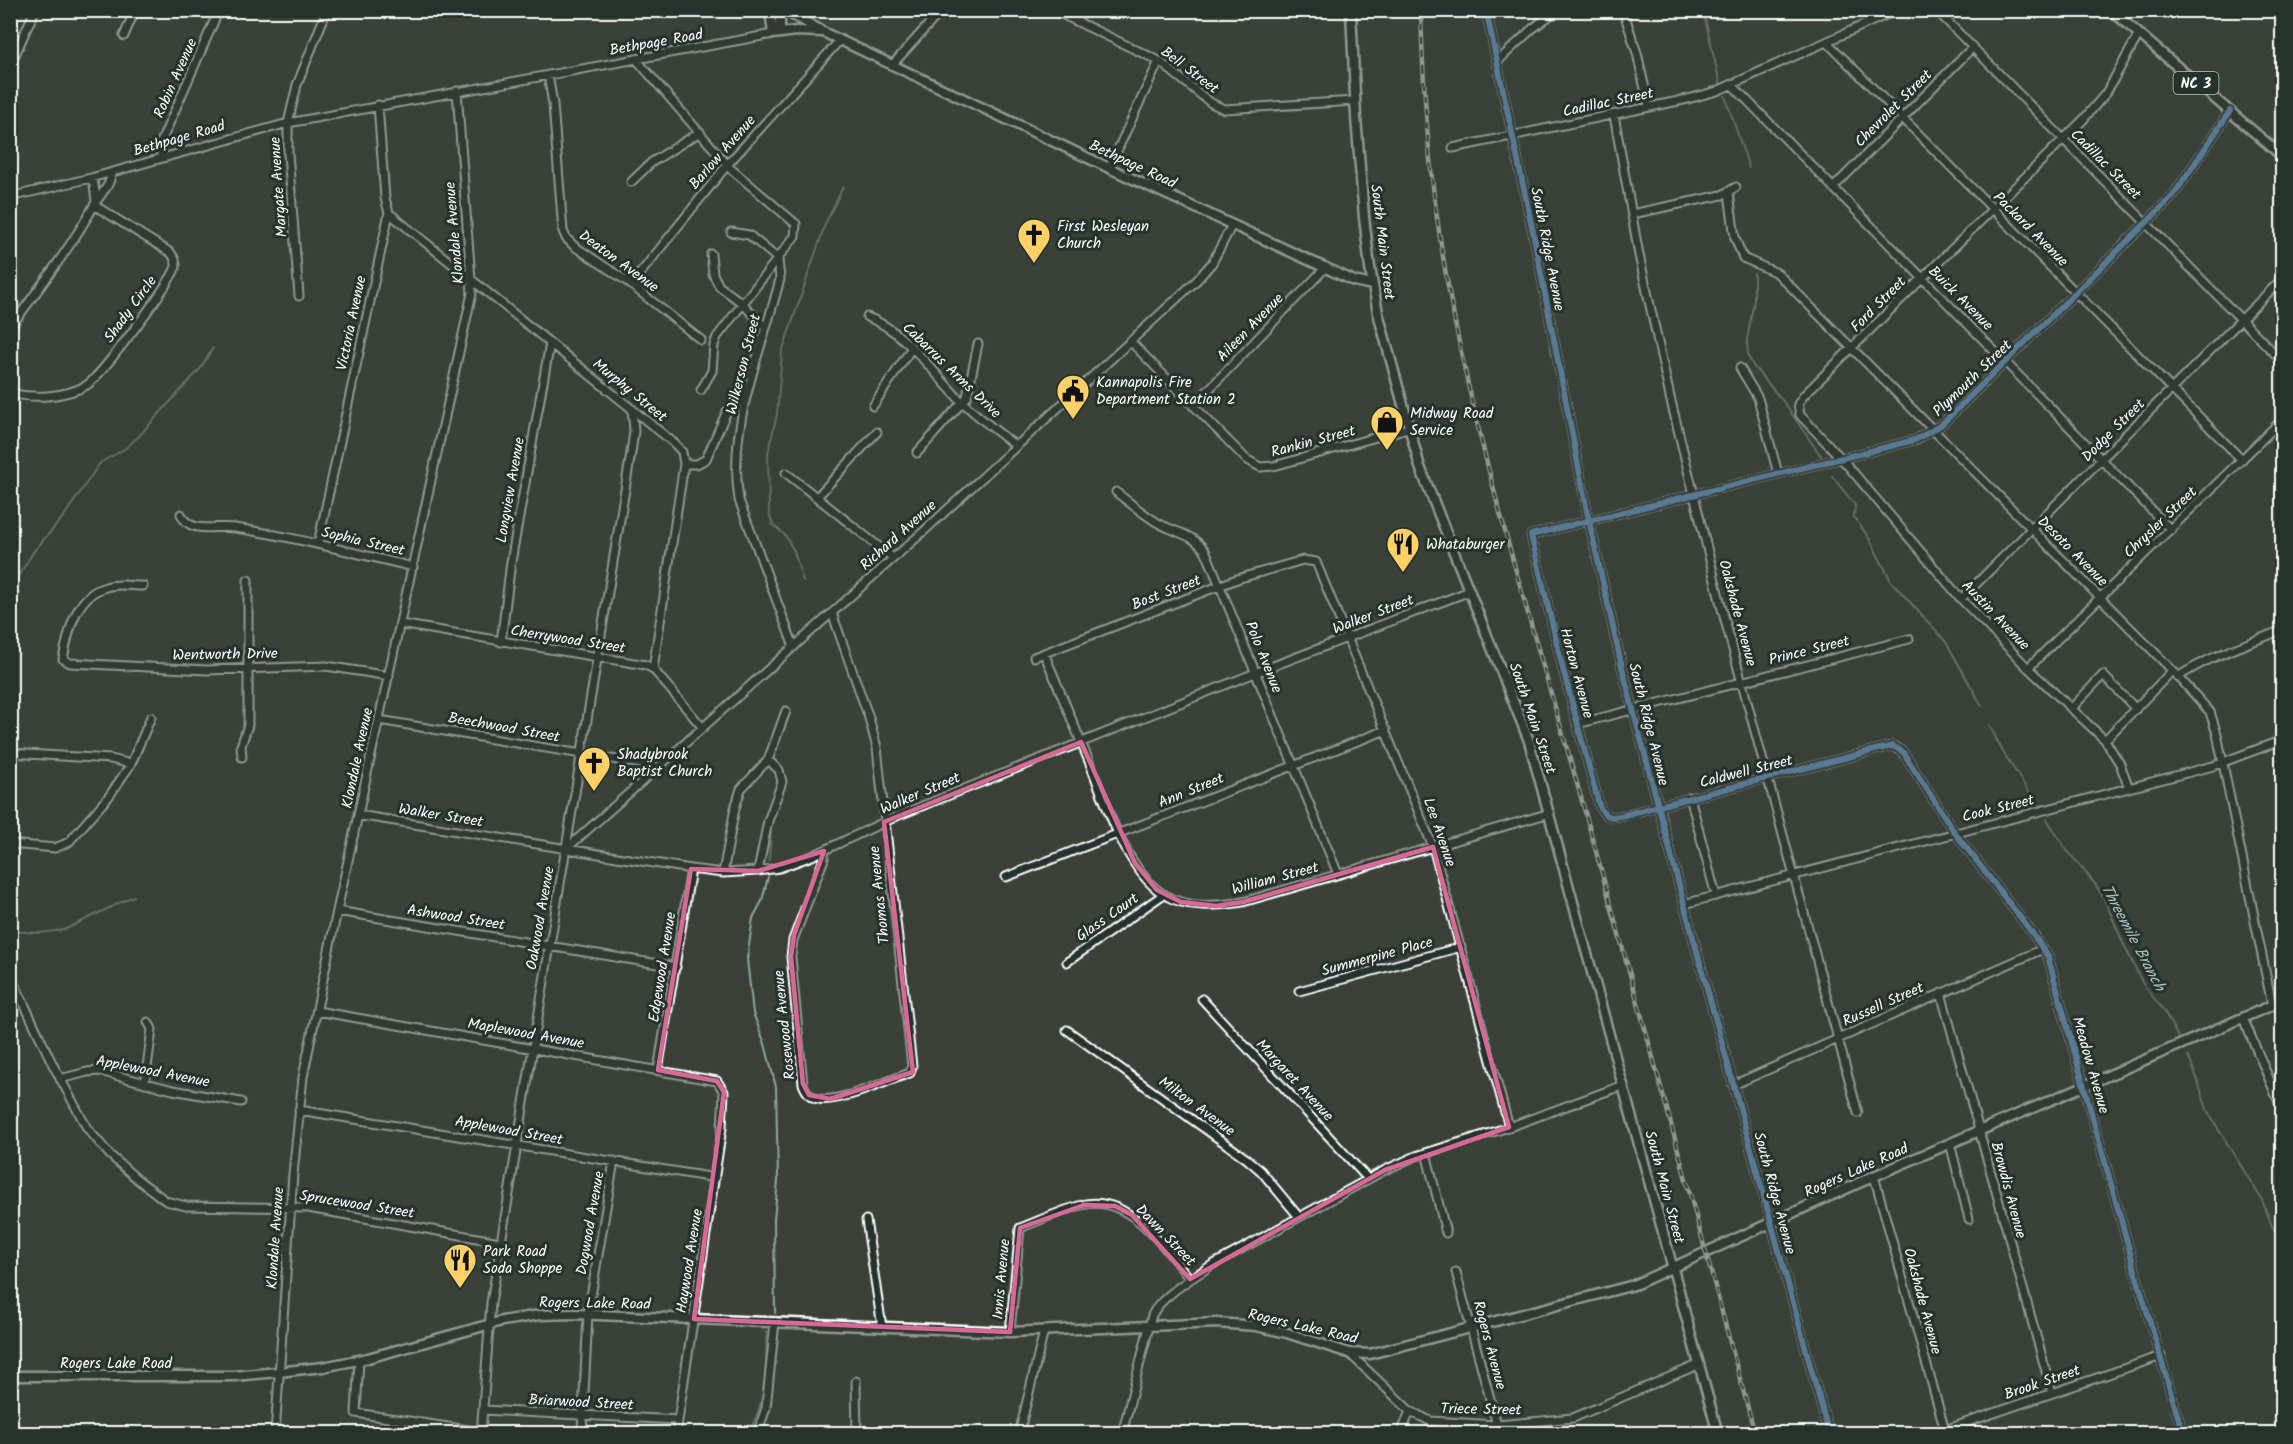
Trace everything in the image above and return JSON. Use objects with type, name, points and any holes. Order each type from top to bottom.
[{"type":"main road","points":[[770,10],[777,34]]},
{"type":"main road","points":[[777,34],[782,10],[823,32]]},
{"type":"main road","name":"South Main Street","points":[[1351,10],[1355,101],[1372,285],[1408,428],[1428,488],[1526,731],[1718,1434]]},
{"type":"main road","name":"NC 3","points":[[2111,10],[2282,155]]},
{"type":"main road","name":"Bethpage Road","points":[[777,34],[811,30],[823,32],[1232,225],[1354,281],[1372,285]]},
{"type":"main road","name":"Rogers Lake Road","points":[[10,1376],[234,1376],[278,1372],[359,1360],[489,1324],[540,1315],[588,1314],[1010,1332],[1217,1323],[1256,1326],[1287,1333],[1349,1353],[1370,1354],[1634,1285],[1874,1176],[2283,1001]]},
{"type":"street","points":[[10,66],[34,10]]},
{"type":"street","points":[[124,36],[135,10]]},
{"type":"street","name":"Robin Avenue","points":[[160,158],[161,142],[219,10]]},
{"type":"street","name":"Margate Avenue","points":[[299,296],[288,153],[288,123],[297,85],[327,10]]},
{"type":"street","points":[[893,64],[942,10]]},
{"type":"street","name":"Bell Street","points":[[1053,10],[1159,61],[1211,103],[1224,109],[1355,101]]},
{"type":"street","name":"South Ridge Avenue","points":[[1486,10],[1589,521],[1632,710],[1829,1434]]},
{"type":"street","points":[[1498,61],[1532,29],[1557,10]]},
{"type":"street","points":[[1623,10],[1637,52],[1649,107]]},
{"type":"street","name":"Cadillac Street","points":[[1453,148],[1688,99],[1732,85],[1897,10]]},
{"type":"street","name":"Cadillac Street","points":[[1936,10],[2283,362]]},
{"type":"street","name":"Bethpage Road","points":[[10,197],[90,178],[288,123],[777,34]]},
{"type":"street","name":"Ford Street","points":[[1842,459],[1800,415],[1798,404],[1804,395],[2083,120],[2106,93],[2139,34]]},
{"type":"street","name":"Barlow Avenue","points":[[625,280],[633,280],[642,271],[728,164],[840,40]]},
{"type":"street","name":"Packard Avenue","points":[[1827,42],[2242,460]]},
{"type":"street","name":"Chevrolet Street","points":[[1833,188],[1972,48]]},
{"type":"street","name":"Wilkerson Street","points":[[636,59],[728,164],[796,224],[795,236],[717,337],[714,345],[712,371],[701,390]]},
{"type":"street","points":[[1109,168],[1159,61]]},
{"type":"street","name":"Deaton Avenue","points":[[548,75],[553,104],[563,231],[566,238],[574,246],[625,280],[700,340]]},
{"type":"street","name":"Buick Avenue","points":[[1732,85],[2171,530]]},
{"type":"street","name":"Klondale Avenue","points":[[275,1434],[290,1207],[299,1110],[316,1011],[472,293],[457,91]]},
{"type":"street","name":"Victoria Avenue","points":[[318,544],[389,213],[385,198],[378,105]]},
{"type":"street","name":"Plymouth Street","points":[[1530,535],[1842,459],[1917,439],[1932,431],[2006,363],[2173,196],[2230,111]]},
{"type":"street","name":"Oakshade Avenue","points":[[1614,115],[1670,397],[1767,778],[1858,1113]]},
{"type":"street","points":[[631,182],[652,162],[700,132]]},
{"type":"street","points":[[10,328],[80,231],[95,203],[109,186],[112,171]]},
{"type":"street","points":[[90,178],[94,186],[95,203]]},
{"type":"street","points":[[1632,214],[1729,193],[1736,187]]},
{"type":"street","name":"Desoto Avenue","points":[[1729,193],[1735,238],[1743,258],[1778,273],[2210,712],[2216,725],[2272,1005]]},
{"type":"street","name":"Shady Circle","points":[[10,393],[30,397],[67,393],[90,383],[131,332],[176,267],[171,253],[95,203]]},
{"type":"street","name":"Murphy Street","points":[[389,213],[674,443],[682,452],[684,464]]},
{"type":"street","name":"Richard Avenue","points":[[566,849],[893,558],[1197,280],[1212,263],[1232,225]]},
{"type":"street","points":[[731,232],[749,235],[778,259]]},
{"type":"street","points":[[711,254],[716,281],[765,327]]},
{"type":"street","name":"Wilkerson Street","points":[[778,259],[780,279],[744,401],[738,492],[794,647]]},
{"type":"street","name":"Aileen Avenue","points":[[1193,406],[1326,267]]},
{"type":"street","name":"Dodge Street","points":[[1961,599],[2283,279]]},
{"type":"street","name":"Cabarrus Arms Drive","points":[[867,317],[881,322],[990,427],[1016,446]]},
{"type":"street","name":"Rankin Street","points":[[1130,341],[1235,449],[1260,467],[1274,466],[1408,428]]},
{"type":"street","name":"Longview Avenue","points":[[501,642],[511,562],[550,343]]},
{"type":"street","points":[[917,453],[964,402],[978,344]]},
{"type":"street","points":[[873,406],[911,349]]},
{"type":"street","points":[[1740,368],[1758,398],[1778,474]]},
{"type":"street","name":"Oakwood Avenue","points":[[481,1433],[489,1324],[500,1242],[631,453],[634,431],[632,409]]},
{"type":"street","points":[[703,728],[653,669],[684,464],[697,464],[706,459],[727,411]]},
{"type":"street","name":"Chrysler Street","points":[[2028,668],[2283,420]]},
{"type":"street","points":[[817,497],[877,432]]},
{"type":"street","name":"Austin Avenue","points":[[1842,459],[1961,599],[2028,668],[2105,741],[2120,764],[2129,788]]},
{"type":"street","points":[[786,473],[893,558]]},
{"type":"street","name":"Polo Avenue","points":[[1116,492],[1153,520],[1200,543],[1220,585],[1338,874]]},
{"type":"street","name":"Sophia Street","points":[[182,514],[183,520],[189,525],[229,527],[274,534],[413,567]]},
{"type":"street","name":"Horton Avenue","points":[[1530,535],[1577,724],[1599,805],[1606,816]]},
{"type":"street","name":"Bost Street","points":[[1034,657],[1220,585],[1311,559]]},
{"type":"street","name":"Lee Avenue","points":[[1311,559],[1320,567],[1433,847],[1509,1127]]},
{"type":"street","points":[[242,757],[241,746],[248,725],[248,580]]},
{"type":"street","name":"Wentworth Drive","points":[[143,586],[108,586],[92,593],[75,614],[63,659],[70,663],[207,670],[326,666],[389,676]]},
{"type":"street","name":"Walker Street","points":[[358,815],[691,869],[723,873],[779,868],[884,822],[1081,742],[1470,591]]},
{"type":"street","name":"Thomas Avenue","points":[[832,613],[873,729],[879,764],[912,1066],[910,1073]]},
{"type":"street","name":"Cherrywood Street","points":[[400,624],[646,665],[653,669]]},
{"type":"street","points":[[2178,677],[2216,657],[2283,630]]},
{"type":"street","name":"Prince Street","points":[[1577,724],[1909,639]]},
{"type":"street","name":"William Street","points":[[1044,653],[1118,833],[1144,876],[1164,894],[1180,902],[1222,905],[1243,902],[1550,813]]},
{"type":"street","points":[[2105,741],[2172,671]]},
{"type":"street","points":[[2072,709],[2103,675],[2136,709]]},
{"type":"street","points":[[723,873],[735,808],[741,789],[768,760],[786,711]]},
{"type":"street","points":[[10,844],[47,848],[65,845],[110,795],[131,764],[151,717]]},
{"type":"street","name":"Beechwood Street","points":[[379,720],[660,767]]},
{"type":"street","name":"Ann Street","points":[[1006,877],[1386,730]]},
{"type":"street","name":"Cook Street","points":[[1684,904],[2223,763],[2283,740]]},
{"type":"street","name":"Caldwell Street","points":[[1606,816],[1617,817],[1893,746]]},
{"type":"street","name":"Meadow Avenue","points":[[1893,746],[1903,752],[1955,833],[2043,949],[2059,996],[2183,1434]]},
{"type":"street","points":[[10,753],[111,759],[131,764]]},
{"type":"street","points":[[758,871],[768,820],[782,782],[779,770],[768,760]]},
{"type":"street","points":[[1689,797],[1716,896]]},
{"type":"street","name":"Rosewood Avenue","points":[[824,850],[824,859],[793,940],[791,957],[803,1084],[810,1095],[818,1099],[830,1099],[910,1073]]},
{"type":"street","name":"Edgewood Avenue","points":[[658,1070],[691,869]]},
{"type":"street","name":"Glass Court","points":[[1067,962],[1164,894]]},
{"type":"street","name":"Ashwood Street","points":[[337,911],[676,967]]},
{"type":"street","name":"Summerpine Place","points":[[1299,991],[1461,947]]},
{"type":"street","name":"Russell Street","points":[[1733,1085],[2043,949]]},
{"type":"street","name":"Sprucewood Street","points":[[10,974],[79,1116],[94,1137],[137,1179],[166,1201],[186,1206],[290,1207],[376,1219],[500,1242]]},
{"type":"street","name":"Browdis Avenue","points":[[1941,993],[2052,1393]]},
{"type":"street","name":"Margaret Avenue","points":[[1202,999],[1368,1179]]},
{"type":"street","name":"Maplewood Avenue","points":[[316,1011],[717,1080],[724,1092]]},
{"type":"street","points":[[2243,1018],[2283,1109]]},
{"type":"street","points":[[145,1083],[152,1029],[147,1022]]},
{"type":"street","name":"Milton Avenue","points":[[1067,1030],[1247,1158],[1299,1216]]},
{"type":"street","name":"Applewood Avenue","points":[[60,1079],[99,1071],[194,1095],[242,1102]]},
{"type":"street","points":[[1122,1434],[1154,1309],[1190,1279],[1368,1179],[1426,1153],[1509,1127],[1624,1085]]},
{"type":"street","name":"Haywood Avenue","points":[[676,1434],[715,1178],[724,1092]]},
{"type":"street","name":"Applewood Street","points":[[299,1110],[715,1178]]},
{"type":"street","points":[[1950,1143],[1969,1218]]},
{"type":"street","points":[[1426,1153],[1446,1233]]},
{"type":"street","name":"Dogwood Avenue","points":[[582,1434],[588,1314],[614,1161]]},
{"type":"street","name":"Oakshade Avenue","points":[[1874,1176],[1945,1432]]},
{"type":"street","name":"Dawn Street","points":[[1020,1228],[1084,1205],[1097,1203],[1115,1206],[1136,1219],[1190,1279]]},
{"type":"street","points":[[866,1220],[882,1327]]},
{"type":"street","name":"Innis Avenue","points":[[1010,1332],[1020,1228]]},
{"type":"street","name":"Rogers Avenue","points":[[1456,1272],[1497,1425]]},
{"type":"street","points":[[758,1434],[766,1408],[775,1322]]},
{"type":"street","points":[[1019,1434],[1044,1331]]},
{"type":"street","name":"Triece Street","points":[[1349,1353],[1410,1411],[1430,1421],[1510,1426],[1573,1418],[1700,1364]]},
{"type":"street","name":"Brook Street","points":[[1933,1434],[1945,1432],[2161,1356]]},
{"type":"street","points":[[359,1360],[356,1413],[481,1433]]},
{"type":"street","points":[[855,1381],[857,1434]]},
{"type":"street","name":"Briarwood Street","points":[[483,1410],[678,1420]]},
{"type":"street","points":[[1401,1434],[1410,1411]]},
{"type":"highlighted area","points":[[1081,742],[1135,863],[1157,890],[1181,902],[1216,906],[1243,902],[1433,847],[1509,1127],[1385,1170],[1190,1279],[1132,1215],[1115,1206],[1084,1205],[1020,1228],[1010,1332],[694,1319],[724,1092],[717,1081],[658,1070],[691,869],[758,871],[824,851],[794,935],[791,957],[803,1084],[809,1095],[830,1099],[913,1072],[884,822],[897,816]]},
{"type":"waterway","name":"Threemile Branch","points":[[1703,10],[1720,83]]},
{"type":"waterway","name":"Threemile Branch","points":[[1725,96],[1749,168]]},
{"type":"waterway","points":[[803,581],[794,551],[785,535],[773,525],[769,513],[768,453],[777,414],[782,352],[826,222],[843,187]]},
{"type":"waterway","name":"Threemile Branch","points":[[1754,273],[1754,300],[1747,340],[1748,356],[1821,456]]},
{"type":"waterway","points":[[10,593],[34,551],[64,516],[100,463],[126,448],[139,436],[200,369],[213,348]]},
{"type":"waterway","name":"Threemile Branch","points":[[1832,476],[1855,505],[1854,517],[1869,538],[1891,581],[1946,642],[1982,706]]},
{"type":"waterway","name":"Threemile Branch","points":[[1990,726],[2003,752],[2036,803]]},
{"type":"waterway","name":"Threemile Branch","points":[[2047,819],[2065,848],[2095,884],[2105,900],[2143,984],[2164,1011],[2178,1037]]},
{"type":"waterway","points":[[769,860],[771,833]]},
{"type":"waterway","points":[[768,877],[762,901],[753,918],[747,959],[753,1013],[765,1044],[776,1087],[778,1181],[774,1219],[775,1313]]},
{"type":"waterway","points":[[10,931],[39,933],[64,930],[134,896]]},
{"type":"waterway","name":"Threemile Branch","points":[[2188,1057],[2209,1114],[2262,1200],[2272,1226],[2282,1242]]},
{"type":"waterway","points":[[746,1434],[753,1424],[762,1398],[766,1370],[766,1331]]},
{"type":"railway","points":[[1421,10],[1429,153],[1440,238],[1452,309],[1483,449],[1755,1434]]},
{"type":"cycle path","points":[[1486,10],[1533,232],[1589,521],[1622,667],[1684,904],[1829,1434]]},
{"type":"cycle path","points":[[2183,1434],[2048,957],[2033,934],[1955,833],[1903,752],[1893,746],[1879,749],[1610,817],[1601,810],[1599,805],[1531,535],[1903,443],[1917,439],[1941,425],[2173,196],[2230,111]]},
{"type":"place","name":"First Wesleyan Church","points":[[1034,264]]},
{"type":"place","name":"Kannapolis Fire Department Station 2","points":[[1073,420]]},
{"type":"place","name":"Midway Road Service","points":[[1387,451]]},
{"type":"place","name":"Whataburger","points":[[1403,573]]},
{"type":"place","name":"Shadybrook Baptist Church","points":[[594,792]]},
{"type":"place","name":"Park Road Soda Shoppe","points":[[460,1289]]}]
